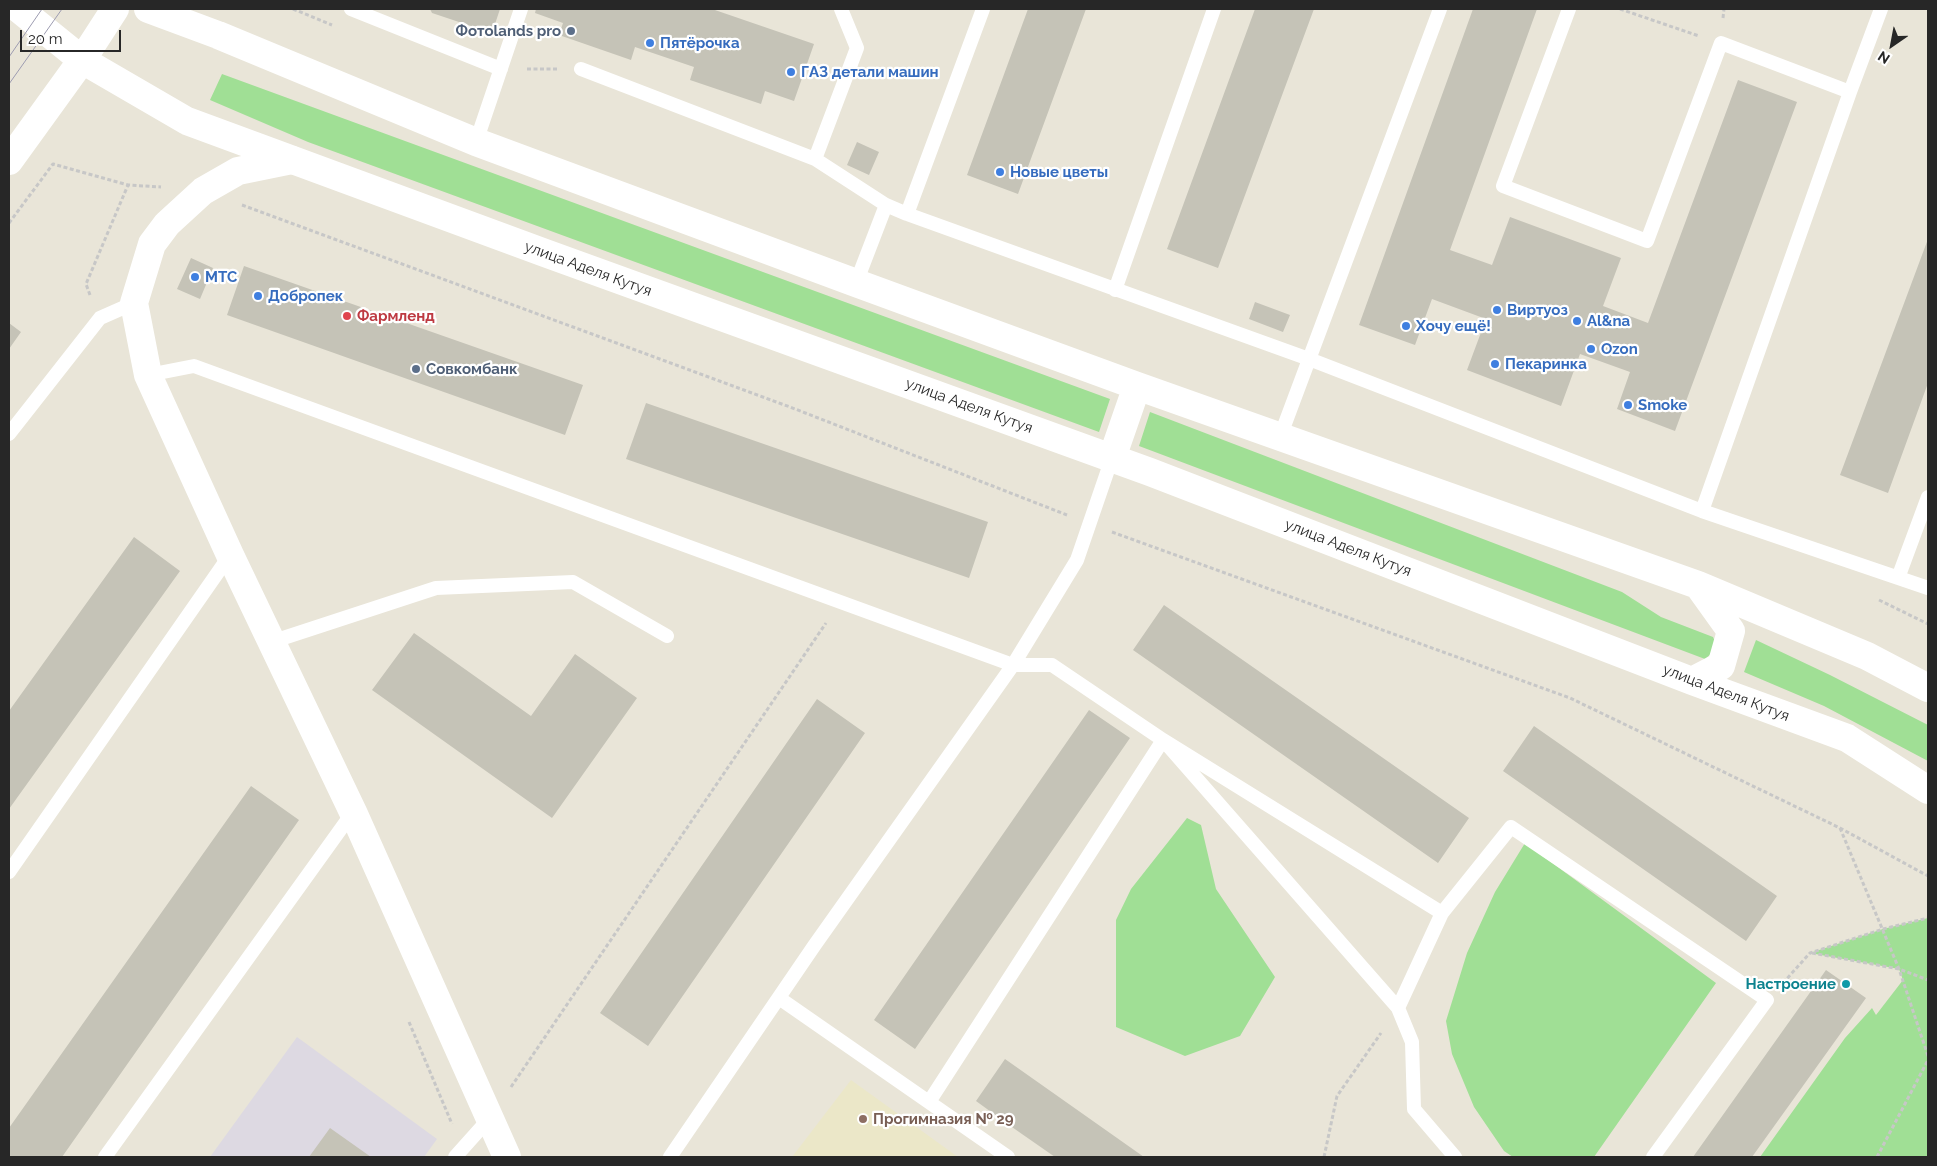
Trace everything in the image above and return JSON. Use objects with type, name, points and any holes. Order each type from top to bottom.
[{"type":"main road","name":"улица Аделя Кутуя","points":[[19,9],[82,60],[187,121],[1112,458],[1692,681],[1847,738],[1928,790]]},
{"type":"main road","points":[[9,161],[82,60],[115,9]]},
{"type":"main road","points":[[148,9],[218,35],[476,142],[1137,386],[1698,585],[1867,656],[1928,688]]},
{"type":"main road","points":[[292,160],[238,171],[202,191],[167,224],[152,244],[134,303],[148,375],[230,555],[353,812],[507,1157]]},
{"type":"main road","points":[[1112,458],[1137,386]]},
{"type":"main road","points":[[1692,681],[1721,666],[1731,630],[1698,585]]},
{"type":"lane","points":[[351,9],[501,69]]},
{"type":"lane","points":[[476,142],[521,9]]},
{"type":"lane","points":[[816,159],[857,48],[841,9]]},
{"type":"lane","points":[[907,214],[983,9]]},
{"type":"lane","points":[[1115,290],[1214,9]]},
{"type":"lane","points":[[1280,437],[1440,9]]},
{"type":"lane","points":[[1569,9],[1503,186],[1648,241],[1721,43],[1850,92]]},
{"type":"lane","points":[[1702,511],[1881,9]]},
{"type":"lane","points":[[581,70],[816,159],[886,205],[907,214],[1309,359],[1702,511],[1928,588]]},
{"type":"lane","points":[[856,283],[886,205]]},
{"type":"lane","points":[[9,434],[100,318],[134,303]]},
{"type":"lane","points":[[148,375],[194,366],[1013,665],[1052,665],[1163,740],[1442,913]]},
{"type":"lane","points":[[670,1157],[779,998],[1013,665],[1077,560],[1112,458]]},
{"type":"lane","points":[[1898,578],[1928,497]]},
{"type":"lane","points":[[9,872],[230,555]]},
{"type":"lane","points":[[271,642],[436,588],[573,582],[667,636]]},
{"type":"lane","points":[[1163,740],[1398,1008],[1412,1042],[1414,1109],[1455,1157]]},
{"type":"lane","points":[[929,1102],[1163,740]]},
{"type":"lane","points":[[105,1157],[353,812]]},
{"type":"lane","points":[[1398,1008],[1442,913],[1510,827],[1767,1000],[1653,1157]]},
{"type":"lane","points":[[779,998],[1008,1157]]},
{"type":"lane","points":[[455,1157],[489,1118]]},
{"type":"path","points":[[1620,9],[1721,43]]},
{"type":"path","points":[[501,69],[581,70]]},
{"type":"path","points":[[9,223],[53,164],[128,185],[202,191],[780,404],[1089,524],[1570,698],[1840,828],[1928,876]]},
{"type":"path","points":[[489,1118],[841,602]]},
{"type":"path","points":[[1840,828],[1899,969],[1928,1056]]},
{"type":"path","points":[[1767,1000],[1810,953],[1883,929],[1928,918]]},
{"type":"path","points":[[1810,953],[1899,969],[1928,980]]},
{"type":"path","points":[[1324,1157],[1337,1096],[1398,1008]]},
{"type":"path","points":[[1877,1157],[1928,1060]]},
{"type":"shaded area","points":[[297,1037],[437,1139],[424,1157],[210,1157]]},
{"type":"shaded area","name":"Прогимназия № 29","points":[[851,1080],[958,1157],[792,1157]]},
{"type":"green space","points":[[222,74],[1110,399],[1099,432],[308,142],[210,100]]},
{"type":"green space","points":[[1150,412],[1622,592],[1661,617],[1713,637],[1716,644],[1712,653],[1705,659],[1139,446]]},
{"type":"green space","points":[[1756,640],[1928,725],[1928,761],[1824,706],[1744,672]]},
{"type":"green space","points":[[1187,818],[1201,825],[1216,889],[1275,977],[1240,1036],[1185,1056],[1116,1027],[1116,920],[1131,889]]},
{"type":"green space","points":[[1525,843],[1716,983],[1594,1157],[1513,1157],[1504,1151],[1474,1107],[1452,1054],[1446,1021],[1467,953],[1495,892]]},
{"type":"green space","points":[[1928,918],[1928,1157],[1760,1157],[1845,1038],[1872,1008],[1876,1015],[1903,980],[1899,969],[1810,953],[1883,929]]},
{"type":"building","points":[[430,9],[500,9],[492,33],[432,13]]},
{"type":"building","points":[[536,9],[712,9],[814,44],[794,101],[765,91],[761,104],[690,80],[694,67],[635,47],[631,60],[559,35],[563,23],[535,13]]},
{"type":"building","points":[[1028,9],[1086,9],[1018,194],[967,175]]},
{"type":"building","points":[[1255,9],[1314,9],[1218,268],[1167,249]]},
{"type":"building","points":[[1473,9],[1537,9],[1450,250],[1492,265],[1510,217],[1621,258],[1603,306],[1648,323],[1738,80],[1797,102],[1675,431],[1617,409],[1630,372],[1580,354],[1561,406],[1467,370],[1486,319],[1432,299],[1415,345],[1359,325]]},
{"type":"building","points":[[857,142],[879,152],[869,175],[847,165]]},
{"type":"building","points":[[1928,239],[1928,383],[1888,493],[1840,475]]},
{"type":"building","points":[[191,258],[213,268],[200,299],[177,289]]},
{"type":"building","points":[[244,266],[583,385],[565,435],[227,315]]},
{"type":"building","points":[[1255,302],[1290,315],[1283,332],[1249,319]]},
{"type":"building","points":[[9,323],[21,332],[9,349]]},
{"type":"building","points":[[646,403],[988,522],[969,578],[626,459]]},
{"type":"building","points":[[134,537],[180,571],[9,809],[9,711]]},
{"type":"building","points":[[1164,605],[1469,818],[1438,863],[1133,650]]},
{"type":"building","points":[[414,633],[531,716],[575,654],[637,698],[552,818],[372,690]]},
{"type":"building","points":[[817,699],[865,733],[648,1046],[600,1013]]},
{"type":"building","points":[[1089,710],[1130,738],[915,1049],[874,1020]]},
{"type":"building","points":[[1534,726],[1777,896],[1746,941],[1503,771]]},
{"type":"building","points":[[251,786],[299,820],[62,1157],[9,1157],[9,1128]]},
{"type":"building","points":[[1826,970],[1866,998],[1752,1157],[1693,1157]]},
{"type":"building","points":[[1005,1059],[1144,1157],[1055,1157],[1009,1125],[976,1101]]},
{"type":"building","points":[[330,1128],[371,1157],[309,1157]]},
{"type":"tram line","points":[[9,57],[42,9]]},
{"type":"tram line","points":[[9,84],[62,9]]},
{"type":"place","name":"Фотоlands pro","points":[[571,31]]},
{"type":"place","name":"Пятёрочка","points":[[650,43]]},
{"type":"place","name":"ГАЗ детали машин","points":[[791,72]]},
{"type":"place","name":"Новые цветы","points":[[1000,172]]},
{"type":"place","name":"МТС","points":[[195,277]]},
{"type":"place","name":"Добропек","points":[[258,296]]},
{"type":"place","name":"Виртуоз","points":[[1497,310]]},
{"type":"place","name":"Фармленд","points":[[347,316]]},
{"type":"place","name":"Al&na","points":[[1577,321]]},
{"type":"place","name":"Хочу ещё!","points":[[1406,326]]},
{"type":"place","name":"Ozon","points":[[1591,349]]},
{"type":"place","name":"Пекаринка","points":[[1495,364]]},
{"type":"place","name":"Совкомбанк","points":[[416,369]]},
{"type":"place","name":"Smoke","points":[[1628,405]]},
{"type":"place","name":"Настроение","points":[[1846,984]]},
{"type":"place","name":"Прогимназия № 29","points":[[863,1119]]}]
